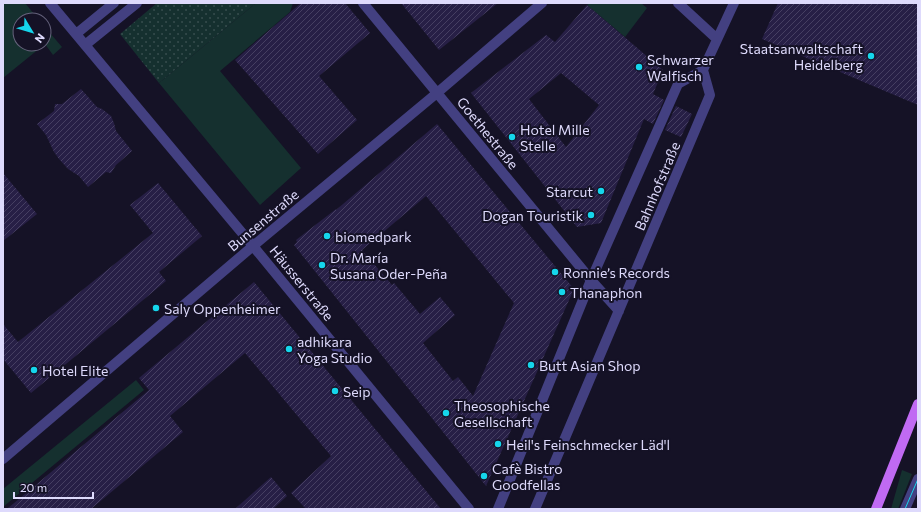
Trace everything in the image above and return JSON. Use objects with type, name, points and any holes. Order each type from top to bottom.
[{"type":"main road","points":[[876,509],[918,404]]},
{"type":"street","name":"Häusserstraße","points":[[50,3],[253,246],[469,509]]},
{"type":"street","points":[[76,34],[114,3]]},
{"type":"street","points":[[85,45],[137,3]]},
{"type":"street","name":"Goethestraße","points":[[363,3],[591,280]]},
{"type":"street","name":"Bunsenstraße","points":[[3,459],[542,3]]},
{"type":"street","points":[[678,3],[717,39]]},
{"type":"street","points":[[703,70],[734,3]]},
{"type":"street","name":"Bahnhofstraße","points":[[498,509],[591,280],[678,84],[703,70],[710,96],[535,509]]},
{"type":"street","points":[[591,280],[619,311]]},
{"type":"street","points":[[905,509],[918,479]]},
{"type":"green space","points":[[3,3],[25,3],[32,12],[12,12],[12,52],[35,52],[3,78]]},
{"type":"green space","points":[[157,3],[256,3],[159,83],[120,34]]},
{"type":"green space","points":[[256,3],[293,3],[290,12],[220,71],[301,168],[260,205],[159,83]]},
{"type":"green space","points":[[590,3],[641,3],[647,8],[625,37],[587,5]]},
{"type":"green space","points":[[52,35],[62,47],[53,55],[51,52]]},
{"type":"green space","points":[[136,380],[144,390],[3,507],[3,489]]},
{"type":"green space","points":[[902,470],[912,474],[898,509],[891,509]]},
{"type":"building","points":[[301,3],[345,3],[370,33],[319,76],[357,120],[318,154],[235,60]]},
{"type":"building","points":[[401,3],[498,3],[439,50]]},
{"type":"building","points":[[778,3],[918,3],[918,105],[762,39]]},
{"type":"building","points":[[587,5],[663,70],[653,94],[664,100],[653,124],[644,119],[601,223],[577,227],[471,93],[546,35],[555,42]],"holes":[[[561,73],[599,105],[566,147],[529,99]]]},
{"type":"building","points":[[81,89],[97,107],[111,116],[116,131],[132,151],[116,165],[111,173],[106,172],[88,187],[79,176],[68,169],[59,159],[46,135],[37,124],[54,111],[55,104],[62,104]]},
{"type":"building","points":[[676,106],[692,114],[681,137],[665,130]]},
{"type":"building","points":[[437,124],[574,289],[486,486],[294,245],[297,242],[296,240],[336,210]],"holes":[[[426,196],[514,303],[473,396],[458,377],[453,381],[423,343],[455,315],[440,297],[420,314],[394,283],[392,285],[362,250]]]},
{"type":"building","points":[[3,173],[37,214],[3,241]]},
{"type":"building","points":[[158,183],[202,236],[159,272],[166,281],[31,393],[3,359],[3,324],[18,342],[153,233],[130,205]]},
{"type":"building","points":[[254,282],[441,509],[306,509],[291,493],[331,456],[245,353],[170,416],[183,432],[91,509],[7,509],[149,390],[139,378]]},
{"type":"building","points":[[271,477],[287,496],[273,509],[235,509]]},
{"type":"tram line","points":[[905,509],[918,479]]},
{"type":"place","name":"Staatsanwaltschaft Heidelberg","points":[[871,56]]},
{"type":"place","name":"Schwarzer Walfisch","points":[[639,67]]},
{"type":"place","name":"Hotel Mille Stelle","points":[[512,137]]},
{"type":"place","name":"Starcut","points":[[601,191]]},
{"type":"place","name":"Dogan Touristik","points":[[591,215]]},
{"type":"place","name":"biomedpark","points":[[327,236]]},
{"type":"place","name":"Dr. María Susana Oder-Peña","points":[[322,265]]},
{"type":"place","name":"Ronnie’s Records","points":[[555,272]]},
{"type":"place","name":"Thanaphon","points":[[562,292]]},
{"type":"place","name":"Saly Oppenheimer","points":[[156,308]]},
{"type":"place","name":"adhikara Yoga Studio","points":[[289,349]]},
{"type":"place","name":"Butt Asian Shop","points":[[531,365]]},
{"type":"place","name":"Hotel Elite","points":[[34,370]]},
{"type":"place","name":"Seip","points":[[335,391]]},
{"type":"place","name":"Theosophische Gesellschaft","points":[[446,413]]},
{"type":"place","name":"Heil's Feinschmecker Läd'l","points":[[498,444]]},
{"type":"place","name":"Cafè Bistro Goodfellas","points":[[484,476]]}]
